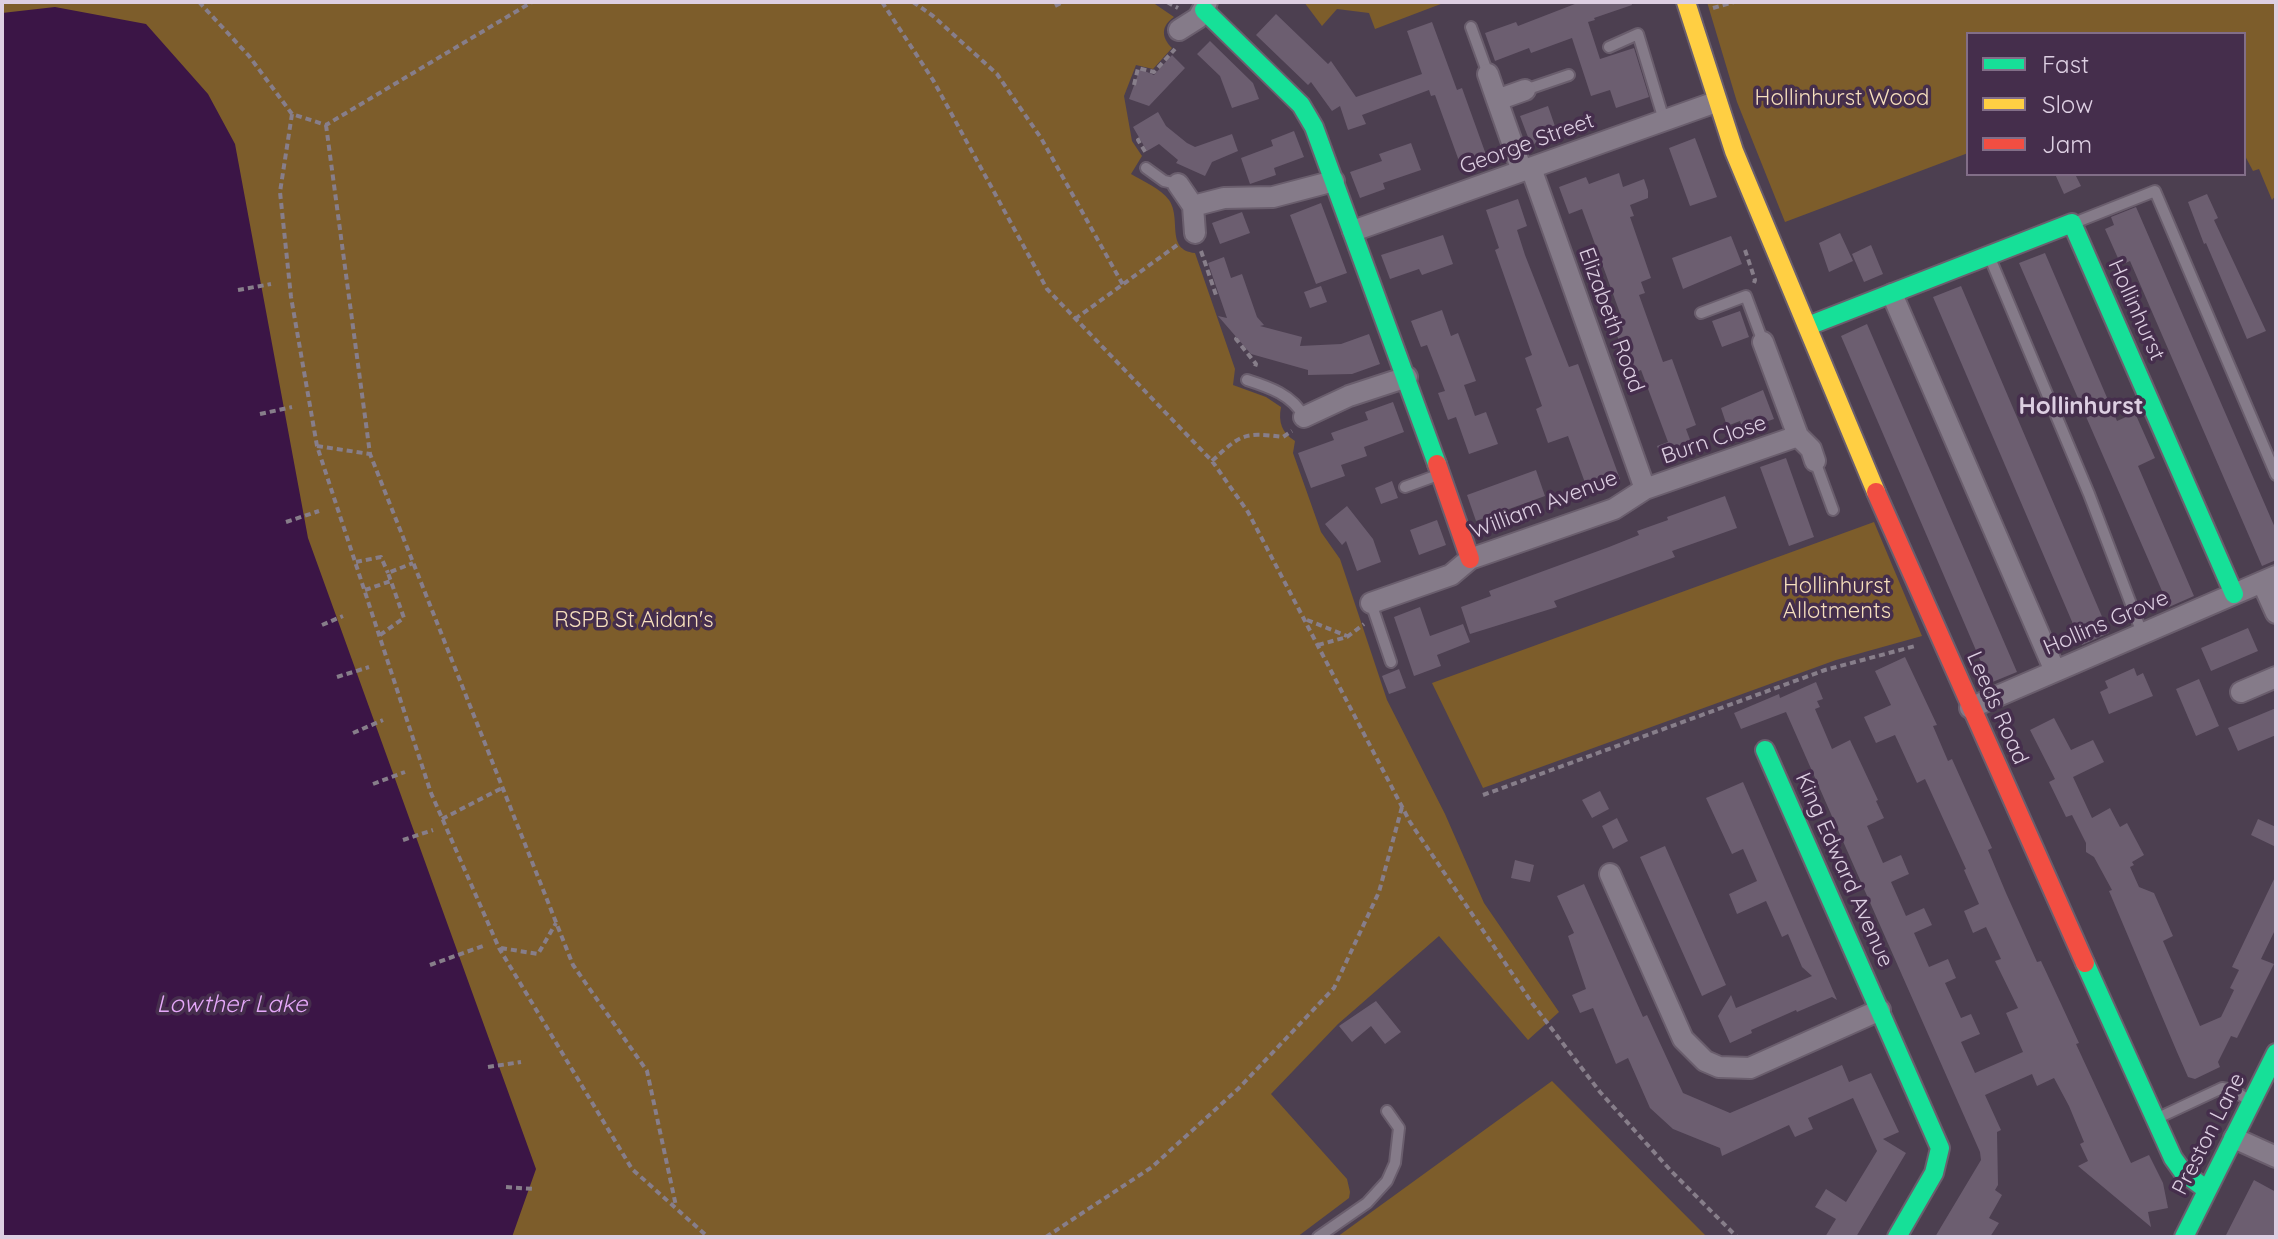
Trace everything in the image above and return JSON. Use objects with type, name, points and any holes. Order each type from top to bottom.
[{"type":"street","name":"Leeds Road","points":[[1686,2],[1716,102],[1767,229],[1851,434],[1970,708],[2154,1120],[2183,1172],[2207,1190]]},
{"type":"street","points":[[1195,14],[1301,105],[1314,127],[1407,377],[1470,559]]},
{"type":"street","name":"Elizabeth Road","points":[[1488,74],[1645,489]]},
{"type":"street","points":[[1497,100],[1525,90]]},
{"type":"street","name":"George Street","points":[[1353,231],[1716,102]]},
{"type":"street","points":[[1193,206],[1224,198],[1273,197],[1334,181]]},
{"type":"street","points":[[1178,184],[1193,206],[1195,233]]},
{"type":"street","points":[[1808,326],[2072,223]]},
{"type":"street","name":"Hollinhurst","points":[[2072,223],[2234,594]]},
{"type":"street","points":[[1892,294],[2055,671]]},
{"type":"street","name":"Burn Close","points":[[1763,342],[1798,436],[1811,449],[1815,461]]},
{"type":"street","points":[[1304,417],[1349,396],[1407,377]]},
{"type":"street","name":"Burn Close","points":[[1645,489],[1798,436]]},
{"type":"street","name":"William Avenue","points":[[1371,603],[1451,575],[1470,559],[1614,509],[1645,489]]},
{"type":"street","name":"Hollins Grove","points":[[1970,708],[2269,579],[2276,613]]},
{"type":"street","points":[[2241,692],[2276,677]]},
{"type":"street","name":"King Edward Avenue","points":[[1765,750],[1940,1148],[1934,1173],[1897,1237]]},
{"type":"street","points":[[1610,874],[1683,1039],[1705,1061],[1734,1069],[1750,1068],[1880,1010]]},
{"type":"street","name":"Preston Lane","points":[[2184,1237],[2276,1053]]},
{"type":"street","points":[[2234,1138],[2276,1157]]},
{"type":"lane","points":[[1471,27],[1488,74]]},
{"type":"lane","points":[[1609,47],[1638,34],[1664,120]]},
{"type":"lane","points":[[1525,90],[1569,75]]},
{"type":"lane","points":[[1146,168],[1164,181],[1178,184]]},
{"type":"lane","points":[[2072,223],[2155,191],[2276,475]]},
{"type":"lane","points":[[1989,256],[2089,494],[2142,633]]},
{"type":"lane","points":[[1701,313],[1746,296],[1763,342]]},
{"type":"lane","points":[[1249,380],[1289,398],[1299,406],[1304,417]]},
{"type":"lane","points":[[1815,461],[1833,510]]},
{"type":"lane","points":[[1405,487],[1440,474]]},
{"type":"lane","points":[[1371,603],[1391,662]]},
{"type":"lane","points":[[2154,1120],[2222,1088],[2233,1090],[2252,1102]]},
{"type":"lane","points":[[1318,1237],[1367,1203],[1387,1181],[1395,1163],[1399,1128],[1387,1111]]},
{"type":"path","points":[[199,2],[249,56],[292,114],[326,125],[532,2]]},
{"type":"path","points":[[882,2],[933,80],[1047,289],[1212,461],[1248,512],[1410,822],[1532,1003],[1600,1092],[1672,1172],[1737,1237]]},
{"type":"path","points":[[913,2],[997,74],[1041,138],[1123,285]]},
{"type":"path","points":[[1055,6],[1063,2]]},
{"type":"path","points":[[1705,2],[1707,10],[1734,2]]},
{"type":"path","points":[[1134,85],[1138,68],[1154,72],[1180,44],[1195,14]]},
{"type":"path","points":[[292,114],[280,192],[291,297],[317,446],[431,793],[499,948],[632,1169],[708,1237]]},
{"type":"path","points":[[326,125],[370,454],[573,965],[647,1071],[677,1208]]},
{"type":"path","points":[[1075,319],[1195,233],[1218,295]]},
{"type":"path","points":[[238,290],[271,284]]},
{"type":"path","points":[[1237,338],[1256,364],[1249,380]]},
{"type":"path","points":[[260,414],[292,407]]},
{"type":"path","points":[[1212,461],[1235,440],[1247,435],[1286,436],[1304,417]]},
{"type":"path","points":[[317,446],[370,454]]},
{"type":"path","points":[[286,522],[319,511]]},
{"type":"path","points":[[356,562],[381,557],[404,618],[380,635]]},
{"type":"path","points":[[388,573],[413,563]]},
{"type":"path","points":[[365,590],[391,581]]},
{"type":"path","points":[[1318,645],[1347,637],[1367,622],[1371,603]]},
{"type":"path","points":[[322,625],[343,616]]},
{"type":"path","points":[[1305,619],[1347,637]]},
{"type":"path","points":[[1483,795],[1825,670],[1921,644],[1939,636]]},
{"type":"path","points":[[337,677],[369,667]]},
{"type":"path","points":[[353,733],[383,720]]},
{"type":"path","points":[[373,784],[405,772]]},
{"type":"path","points":[[442,819],[502,788]]},
{"type":"path","points":[[1046,1237],[1152,1167],[1238,1089],[1334,988],[1379,892],[1402,805]]},
{"type":"path","points":[[403,840],[433,830]]},
{"type":"path","points":[[499,948],[538,954],[556,923]]},
{"type":"path","points":[[430,965],[483,946]]},
{"type":"path","points":[[488,1067],[521,1062]]},
{"type":"path","points":[[506,1187],[534,1189]]},
{"type":"green space","name":"RSPB St Aidan's","points":[[2,2],[1152,2],[1174,17],[1164,32],[1172,48],[1153,69],[1136,65],[1124,96],[1132,141],[1142,156],[1131,174],[1166,196],[1173,208],[1180,246],[1195,253],[1235,369],[1233,385],[1266,397],[1281,407],[1282,427],[1295,441],[1293,453],[1321,532],[1340,559],[1387,700],[1445,814],[1484,903],[1559,1012],[1528,1040],[1439,936],[1338,1024],[1271,1094],[1347,1179],[1350,1192],[1349,1198],[1297,1237],[2,1237]]},
{"type":"green space","points":[[1304,2],[1446,2],[1375,29],[1369,13],[1337,9],[1322,26]]},
{"type":"green space","name":"Hollinhurst Wood","points":[[1707,2],[2276,2],[2276,195],[2272,200],[2259,169],[2253,171],[2246,158],[2246,32],[1966,32],[1966,154],[1785,222],[1737,102]]},
{"type":"green space","name":"Hollinhurst Allotments","points":[[1874,522],[1922,636],[1836,660],[1483,788],[1432,683]]},
{"type":"green space","points":[[1552,1081],[1705,1235],[1337,1237]]},
{"type":"water","name":"Lowther Lake","points":[[55,7],[146,24],[208,94],[235,144],[308,538],[536,1169],[512,1237],[2,1237],[2,13]]},
{"type":"building","points":[[1580,2],[1631,2],[1632,5],[1588,22],[1600,59],[1634,48],[1649,97],[1616,108],[1610,90],[1591,96],[1572,38],[1531,53],[1529,48],[1495,61],[1485,33],[1516,22],[1518,26]]},
{"type":"building","points":[[1276,14],[1328,64],[1331,61],[1356,97],[1422,74],[1407,31],[1432,22],[1457,90],[1462,88],[1489,163],[1463,172],[1435,95],[1431,96],[1429,90],[1362,115],[1366,124],[1348,130],[1340,106],[1332,111],[1311,82],[1308,85],[1256,35]]},
{"type":"building","points":[[1210,41],[1253,83],[1259,99],[1232,108],[1220,76],[1197,54]]},
{"type":"building","points":[[1172,55],[1185,68],[1149,106],[1129,99],[1140,69],[1154,75]]},
{"type":"building","points":[[1548,106],[1558,135],[1531,145],[1520,116]]},
{"type":"building","points":[[1158,112],[1166,126],[1195,147],[1232,134],[1238,151],[1212,162],[1205,176],[1176,163],[1178,160],[1159,144],[1147,151],[1133,127]]},
{"type":"building","points":[[1294,131],[1304,157],[1274,168],[1276,175],[1250,184],[1241,158],[1273,146],[1271,140]]},
{"type":"building","points":[[1695,138],[1717,197],[1690,206],[1669,148]]},
{"type":"building","points":[[1411,143],[1421,170],[1383,183],[1385,189],[1360,198],[1350,172],[1382,161],[1379,154]]},
{"type":"building","points":[[1619,173],[1623,187],[1644,179],[1648,191],[1648,198],[1630,205],[1634,216],[1630,217],[1651,278],[1641,282],[1645,293],[1639,295],[1663,362],[1672,359],[1696,425],[1686,429],[1695,453],[1664,464],[1657,446],[1668,442],[1641,370],[1632,374],[1616,333],[1612,320],[1621,316],[1582,209],[1569,214],[1559,187],[1586,177],[1589,184]]},
{"type":"building","points":[[2056,176],[2076,176],[2081,186],[2064,194]]},
{"type":"building","points":[[2207,194],[2218,218],[2214,220],[2266,331],[2247,339],[2188,202]]},
{"type":"building","points":[[1518,199],[1527,226],[1517,230],[1525,255],[1569,367],[1578,364],[1620,479],[1588,491],[1568,436],[1548,443],[1536,409],[1542,406],[1525,358],[1532,355],[1495,250],[1499,248],[1486,210]]},
{"type":"building","points":[[1321,203],[1347,273],[1316,284],[1290,215]]},
{"type":"building","points":[[2136,207],[2276,530],[2276,560],[2262,566],[2130,261],[2121,265],[2105,229],[2114,225],[2111,217]]},
{"type":"building","points":[[1242,212],[1250,233],[1220,244],[1212,223]]},
{"type":"building","points":[[1840,233],[1853,261],[1829,272],[1819,243]]},
{"type":"building","points":[[1443,235],[1453,264],[1422,275],[1419,269],[1390,279],[1381,255]]},
{"type":"building","points":[[1731,236],[1742,264],[1683,289],[1672,258]]},
{"type":"building","points":[[1871,245],[1883,274],[1864,282],[1852,254]]},
{"type":"building","points":[[2045,253],[2117,421],[2135,413],[2155,458],[2138,466],[2194,596],[2169,607],[2019,263]]},
{"type":"building","points":[[1224,257],[1231,278],[1242,274],[1257,317],[1264,325],[1260,326],[1302,337],[1300,346],[1341,344],[1369,334],[1380,364],[1352,374],[1308,375],[1308,370],[1251,354],[1218,316],[1227,318],[1208,263]]},
{"type":"building","points":[[1321,286],[1327,302],[1310,308],[1304,292]]},
{"type":"building","points":[[1961,286],[2109,633],[2082,645],[1933,297]]},
{"type":"building","points":[[1442,310],[1451,336],[1458,333],[1476,381],[1464,385],[1475,416],[1486,412],[1498,444],[1469,454],[1456,417],[1448,420],[1438,393],[1445,391],[1427,345],[1421,347],[1411,321]]},
{"type":"building","points":[[1740,311],[1749,337],[1722,347],[1712,321]]},
{"type":"building","points":[[1867,324],[2017,672],[1990,683],[1841,336]]},
{"type":"building","points":[[1763,390],[1774,419],[1743,430],[1740,421],[1727,426],[1721,408]]},
{"type":"building","points":[[1393,402],[1404,432],[1364,447],[1367,456],[1341,465],[1345,476],[1311,488],[1298,453],[1334,440],[1331,433],[1368,420],[1365,412]]},
{"type":"building","points":[[1786,458],[1814,537],[1789,546],[1760,467]]},
{"type":"building","points":[[1536,470],[1545,496],[1476,521],[1467,495]]},
{"type":"building","points":[[1392,481],[1398,498],[1381,504],[1375,488]]},
{"type":"building","points":[[1725,496],[1737,528],[1672,551],[1675,557],[1554,601],[1557,607],[1470,634],[1461,607],[1491,596],[1489,591],[1639,535],[1637,531],[1668,520],[1667,517]]},
{"type":"building","points":[[1347,506],[1373,539],[1381,562],[1357,571],[1346,541],[1342,545],[1325,524]]},
{"type":"building","points":[[1437,520],[1446,545],[1419,555],[1410,530]]},
{"type":"building","points":[[1420,607],[1430,636],[1463,624],[1470,642],[1437,655],[1441,666],[1414,676],[1394,617]]},
{"type":"building","points":[[2248,628],[2258,651],[2211,671],[2201,648]]},
{"type":"building","points":[[1905,657],[1937,725],[1933,726],[1948,761],[1952,759],[1992,848],[1988,850],[2006,893],[2037,962],[2041,961],[2062,1006],[2079,1043],[2076,1044],[2131,1163],[2149,1155],[2163,1183],[2168,1208],[2148,1212],[2151,1227],[2078,1166],[2088,1161],[2080,1144],[2084,1142],[2069,1106],[2054,1078],[2037,1086],[2032,1074],[1985,1095],[2001,1130],[1997,1132],[1998,1185],[1995,1190],[2002,1195],[1989,1218],[1999,1223],[1990,1237],[1935,1237],[1981,1160],[1980,1152],[1786,712],[1741,729],[1734,713],[1816,682],[1823,699],[1817,701],[1820,707],[1815,709],[1832,749],[1850,740],[1878,800],[1884,818],[1867,826],[1883,863],[1901,855],[1909,874],[1891,882],[1906,916],[1924,908],[1932,925],[1914,933],[1929,967],[1948,959],[1956,978],[1945,983],[1961,1018],[1971,1014],[1980,1034],[1961,1042],[1975,1073],[2023,1052],[2006,1013],[2018,1008],[1995,961],[2001,959],[1986,927],[1973,933],[1964,911],[1979,904],[1925,779],[1917,783],[1895,735],[1876,743],[1864,717],[1891,705],[1875,671]]},
{"type":"building","points":[[2134,668],[2137,676],[2143,673],[2153,696],[2109,714],[2100,692],[2108,688],[2105,681]]},
{"type":"building","points":[[1399,669],[1406,688],[1389,694],[1382,676]]},
{"type":"building","points":[[2199,679],[2219,726],[2196,736],[2176,689]]},
{"type":"building","points":[[2276,708],[2276,735],[2238,751],[2228,728]]},
{"type":"building","points":[[2054,718],[2071,750],[2093,740],[2104,762],[2073,777],[2092,818],[2110,808],[2120,827],[2127,823],[2144,855],[2132,862],[2134,865],[2130,867],[2139,887],[2154,893],[2173,936],[2163,941],[2200,1026],[2221,1017],[2234,990],[2230,988],[2239,970],[2232,967],[2276,875],[2276,928],[2261,959],[2274,964],[2237,1038],[2231,1036],[2218,1062],[2220,1067],[2195,1079],[2188,1077],[2177,1052],[2109,891],[2112,890],[2094,857],[2086,852],[2086,843],[2072,815],[2066,817],[2049,782],[2055,779],[2030,730]]},
{"type":"building","points":[[1743,782],[1837,1000],[1832,997],[1796,1010],[1730,1043],[1718,1016],[1731,995],[1736,1008],[1812,976],[1802,967],[1788,934],[1782,937],[1766,901],[1737,914],[1729,894],[1757,881],[1743,849],[1732,854],[1706,798]]},
{"type":"building","points":[[1600,791],[1609,809],[1592,818],[1582,800]]},
{"type":"building","points":[[1617,818],[1628,841],[1613,849],[1602,826]]},
{"type":"building","points":[[2258,819],[2276,827],[2276,847],[2251,835]]},
{"type":"building","points":[[1665,846],[1726,985],[1702,996],[1640,857]]},
{"type":"building","points":[[1515,860],[1534,865],[1530,882],[1511,878]]},
{"type":"building","points":[[1584,884],[1643,1017],[1647,1015],[1683,1093],[1730,1113],[1842,1065],[1849,1082],[1871,1073],[1899,1132],[1883,1139],[1906,1153],[1856,1237],[1825,1237],[1836,1219],[1815,1207],[1826,1189],[1846,1202],[1877,1151],[1853,1098],[1808,1118],[1813,1129],[1795,1137],[1789,1125],[1722,1156],[1720,1148],[1673,1129],[1650,1108],[1628,1058],[1616,1064],[1593,1008],[1580,1013],[1572,995],[1586,989],[1568,936],[1574,933],[1557,896]]},
{"type":"building","points":[[1376,1001],[1401,1032],[1385,1044],[1371,1026],[1352,1042],[1339,1026]]},
{"type":"building","points":[[2254,1180],[2276,1192],[2276,1237],[2225,1237]]},
{"type":"traffic: fast","points":[[1204,10],[1301,105],[1314,127],[1437,464]]},
{"type":"traffic: fast","points":[[1808,326],[2072,223],[2234,594]]},
{"type":"traffic: fast","points":[[1765,750],[1940,1148],[1934,1173],[1897,1237]]},
{"type":"traffic: fast","points":[[2085,963],[2173,1158],[2183,1172],[2207,1190]]},
{"type":"traffic: fast","points":[[2184,1237],[2276,1053]]},
{"type":"traffic: slow","points":[[1686,2],[1734,151],[1876,492]]},
{"type":"traffic: jam","points":[[1437,464],[1470,559]]},
{"type":"traffic: jam","points":[[1876,492],[2085,963]]},
{"type":"district","name":"Hollinhurst","points":[[2081,407]]}]
